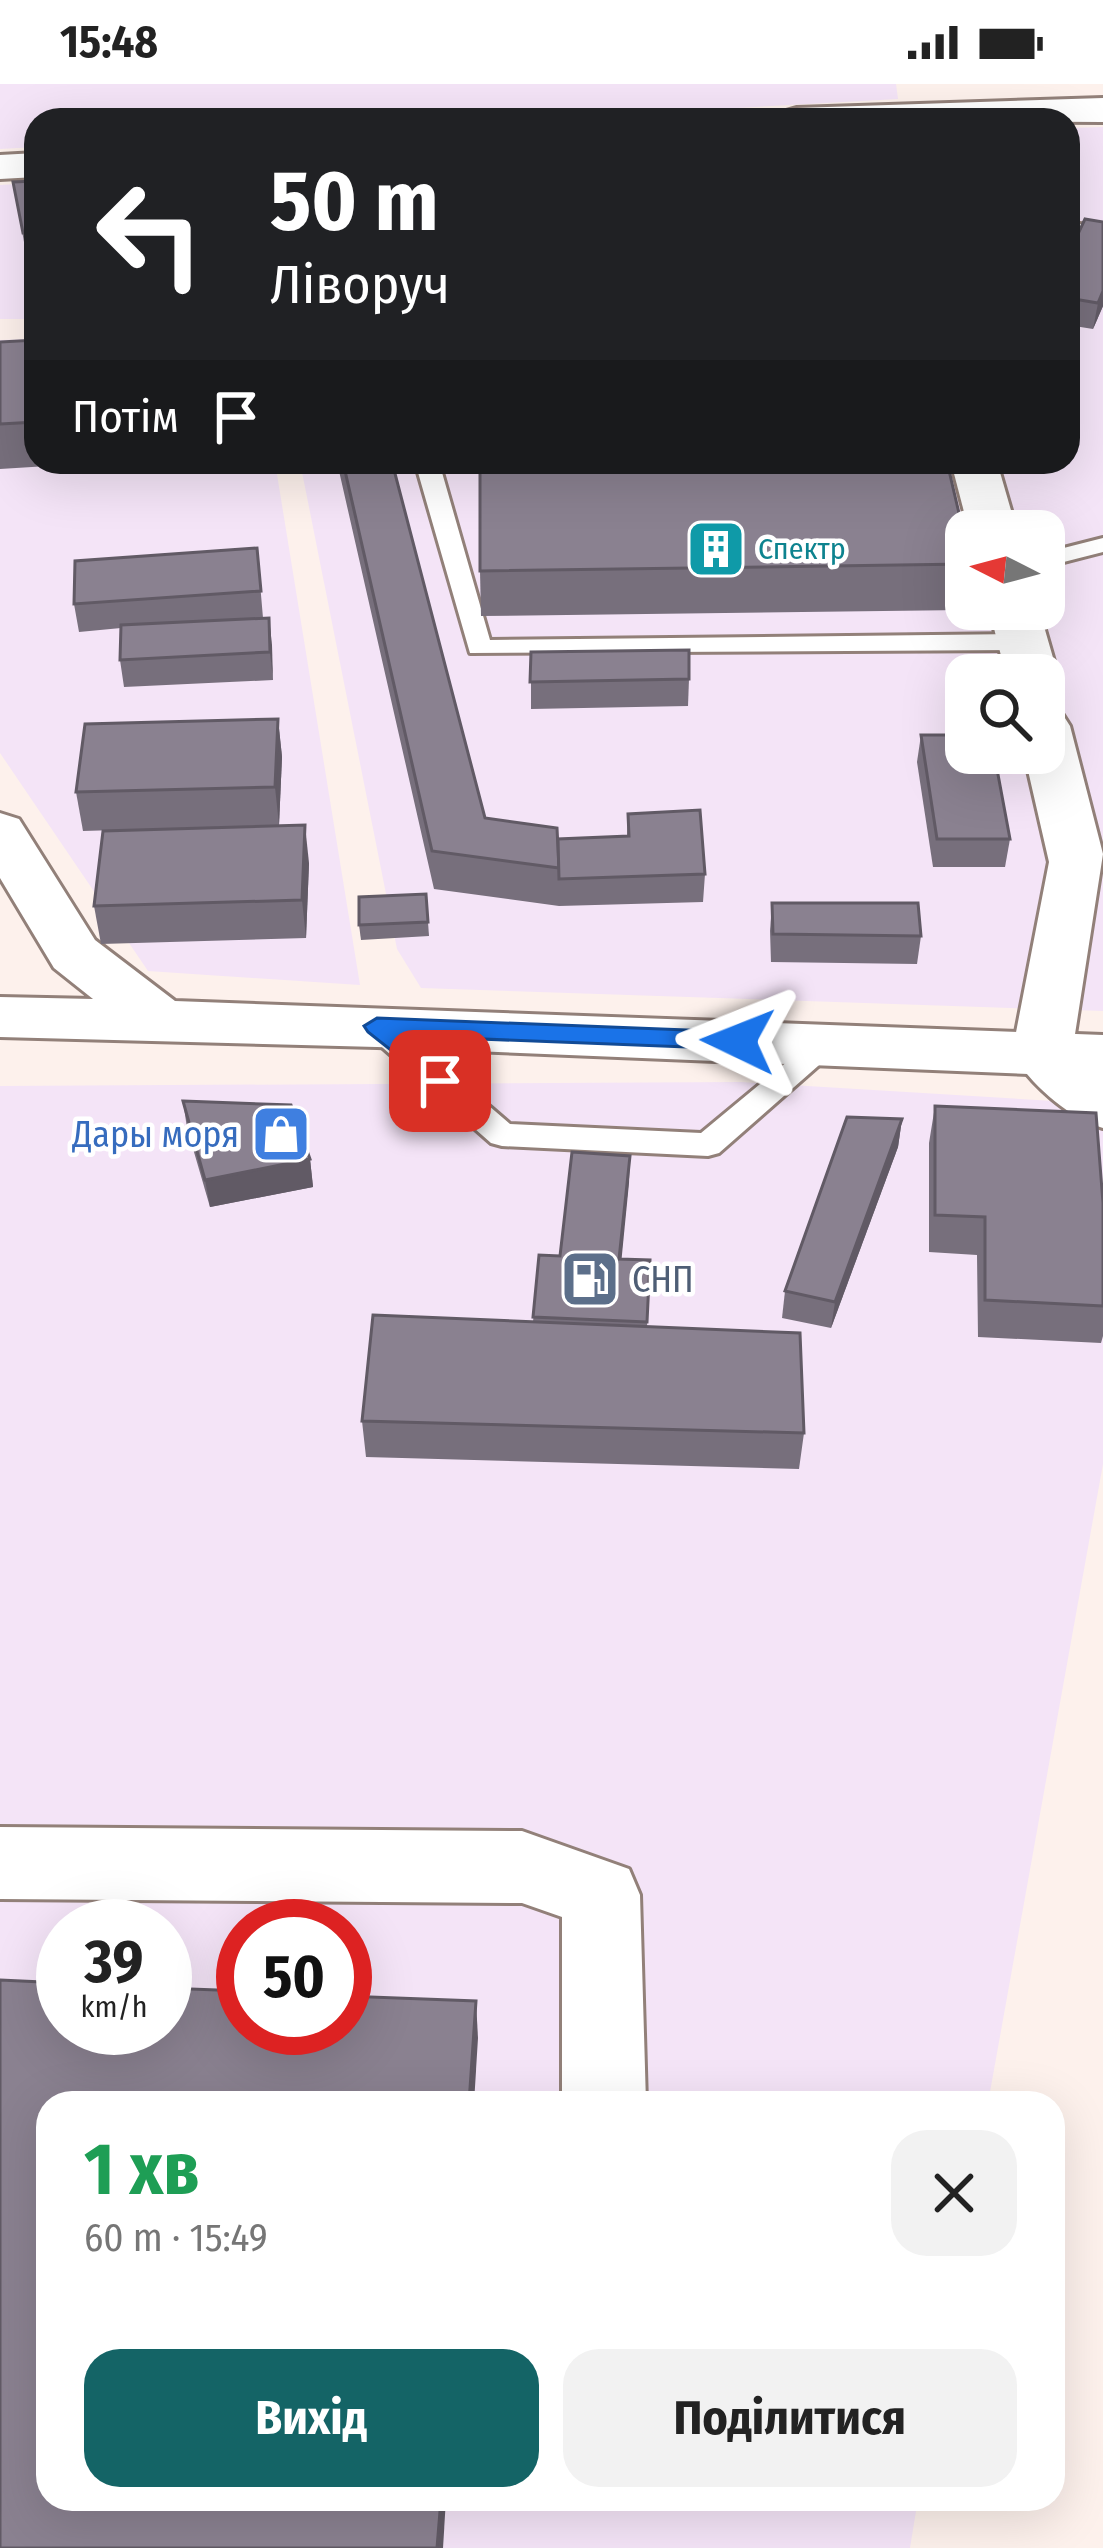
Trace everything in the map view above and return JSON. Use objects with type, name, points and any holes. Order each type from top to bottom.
[{"type":"street","points":[[902,107],[969,108]]},
{"type":"street","points":[[977,474],[987,510]]},
{"type":"street","points":[[1042,1053],[1076,862],[1055,774]]},
{"type":"street","points":[[0,831],[74,954],[159,1019]]},
{"type":"street","points":[[0,998],[74,954]]},
{"type":"street","points":[[0,1018],[377,1026],[1103,1056]]},
{"type":"street","points":[[1042,1053],[1103,1106]]},
{"type":"street","points":[[0,1863],[522,1867],[601,1895],[604,2091]]},
{"type":"lane","points":[[431,474],[479,648],[1023,642]]},
{"type":"lane","points":[[1065,555],[1103,545]]},
{"type":"lane","points":[[377,1026],[502,1135],[708,1145],[828,1045]]},
{"type":"shaded area","points":[[0,84],[896,84],[898,99],[737,108],[24,108],[24,148],[0,149]]},
{"type":"shaded area","points":[[1103,127],[1103,1011],[421,988],[397,949],[302,474],[1080,474],[1080,128]]},
{"type":"shaded area","points":[[24,184],[24,319],[0,319],[0,185]]},
{"type":"shaded area","points":[[24,339],[24,474],[277,474],[360,985],[148,971],[0,753],[0,340]]},
{"type":"shaded area","points":[[741,1082],[1103,1104],[1103,1464],[990,2091],[36,2091],[36,2511],[916,2511],[910,2548],[0,2548],[0,1086]]},
{"type":"building","points":[[13,182],[24,182],[24,233],[23,233]]},
{"type":"building","points":[[1085,219],[1103,222],[1103,291],[1098,303],[1080,300],[1080,230]]},
{"type":"building","points":[[24,341],[24,423],[0,424],[0,342]]},
{"type":"building","points":[[346,474],[395,474],[485,818],[557,828],[559,868],[432,851]]},
{"type":"building","name":"Спектр","points":[[480,474],[950,474],[958,510],[945,510],[945,564],[480,571]]},
{"type":"building","points":[[257,548],[261,591],[74,604],[75,561]]},
{"type":"building","points":[[269,618],[270,652],[120,660],[121,625]]},
{"type":"building","points":[[689,650],[689,679],[530,682],[531,652]]},
{"type":"building","points":[[278,719],[275,787],[76,792],[85,724]]},
{"type":"building","points":[[921,735],[945,735],[945,774],[998,774],[1010,839],[937,839]]},
{"type":"building","points":[[700,810],[705,874],[559,879],[558,839],[629,836],[628,814]]},
{"type":"building","points":[[305,825],[302,900],[94,906],[103,831]]},
{"type":"building","points":[[426,894],[428,922],[359,925],[359,897]]},
{"type":"building","points":[[772,903],[918,903],[921,936],[773,934]]},
{"type":"building","points":[[183,1101],[291,1105],[310,1159],[205,1180]]},
{"type":"building","points":[[935,1106],[1096,1113],[1103,1203],[1103,1306],[985,1300],[985,1217],[935,1215]]},
{"type":"building","points":[[847,1117],[902,1119],[835,1302],[785,1291]]},
{"type":"building","points":[[572,1152],[630,1156],[619,1259],[650,1260],[647,1322],[533,1317],[539,1255],[560,1256]]},
{"type":"building","points":[[373,1315],[800,1333],[804,1433],[362,1421]]},
{"type":"building","points":[[0,1980],[36,1982],[36,2055],[192,2055],[192,1989],[216,1990],[216,2055],[372,2055],[372,1997],[476,2001],[470,2091],[36,2091],[36,2511],[440,2511],[437,2548],[0,2548]]},
{"type":"place","name":"Спектр","points":[[716,549]]},
{"type":"place","name":"Дары моря","points":[[281,1134]]},
{"type":"place","name":"СНП","points":[[590,1279]]},
{"type":"route","points":[[440,1081],[377,1026],[738,1041]]}]
